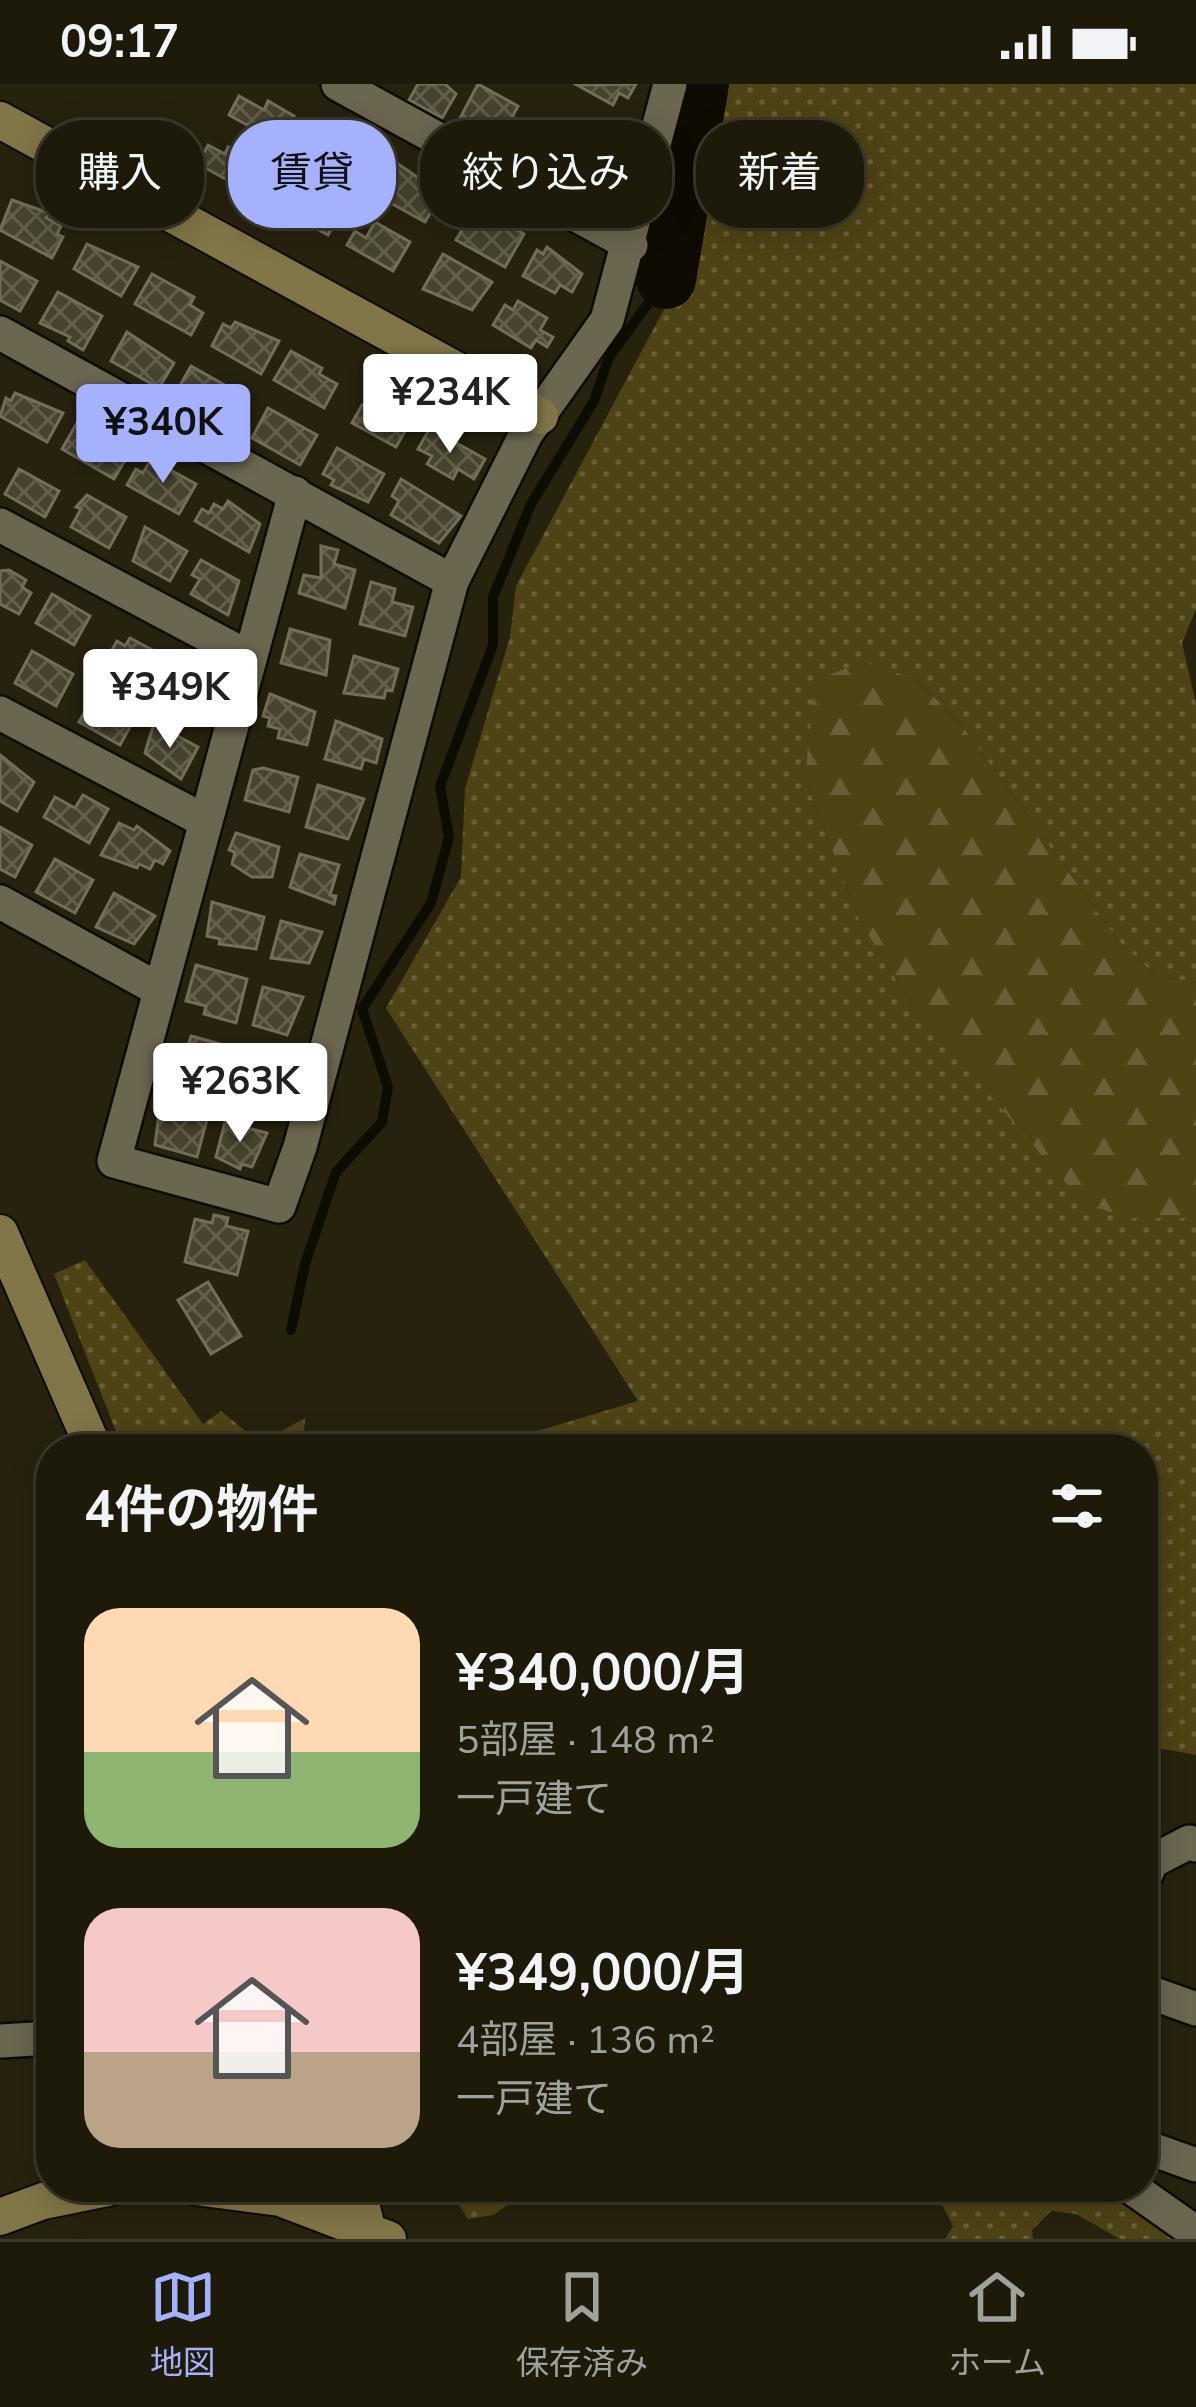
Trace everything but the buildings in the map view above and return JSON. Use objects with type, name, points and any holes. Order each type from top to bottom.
[{"type":"street","points":[[338,84],[631,245]]},
{"type":"street","points":[[295,494],[114,1161],[279,1206],[300,1147],[452,581],[540,416],[607,320],[631,245],[670,84]]},
{"type":"street","points":[[0,120],[540,416]]},
{"type":"street","points":[[0,333],[452,581]]},
{"type":"street","points":[[0,525],[250,658]]},
{"type":"street","points":[[0,713],[205,821]]},
{"type":"street","points":[[0,902],[158,989]]},
{"type":"street","points":[[0,1233],[87,1434]]},
{"type":"street","points":[[1158,1858],[1189,1842],[1196,1844]]},
{"type":"street","points":[[1158,1995],[1196,2009]]},
{"type":"street","points":[[0,2041],[36,2039]]},
{"type":"street","points":[[1158,2151],[1196,2164]]},
{"type":"street","points":[[0,2217],[40,2202]]},
{"type":"street","points":[[291,2202],[377,2233]]},
{"type":"street","points":[[364,2202],[377,2233]]},
{"type":"street","points":[[1152,2202],[1196,2233]]},
{"type":"green space","points":[[717,84],[1196,84],[1196,609],[1182,643],[1196,704],[1196,983],[1155,975],[1118,940],[960,723],[916,679],[805,779],[859,920],[912,1005],[1127,1218],[1196,1218],[1196,1755],[1158,1748],[1158,1434],[527,1434],[638,1401],[386,1008],[461,877],[465,789],[510,637],[516,586],[684,272],[696,204],[696,228],[864,228],[864,120],[711,120]]},
{"type":"green space","points":[[864,662],[916,679],[960,723],[1118,940],[1155,975],[1196,983],[1196,1218],[1127,1218],[1082,1202],[912,1005],[859,920],[805,779],[815,680]]},
{"type":"green space","points":[[85,1260],[203,1424],[221,1411],[249,1434],[117,1434],[54,1274]]},
{"type":"green space","points":[[305,1418],[304,1434],[276,1434]]},
{"type":"green space","points":[[457,2202],[512,2202],[493,2215],[468,2219]]},
{"type":"green space","points":[[941,2202],[1125,2202],[1174,2239],[1120,2239],[1076,2214],[1051,2211],[1032,2230],[1033,2239],[945,2239],[953,2226]]},
{"type":"waterway","points":[[666,279],[699,84]]},
{"type":"waterway","points":[[291,1330],[305,1264],[336,1172],[382,1122],[388,1087],[362,1009],[431,903],[449,837],[440,786],[493,645],[493,597],[531,504],[594,401],[609,357],[666,279]]}]
